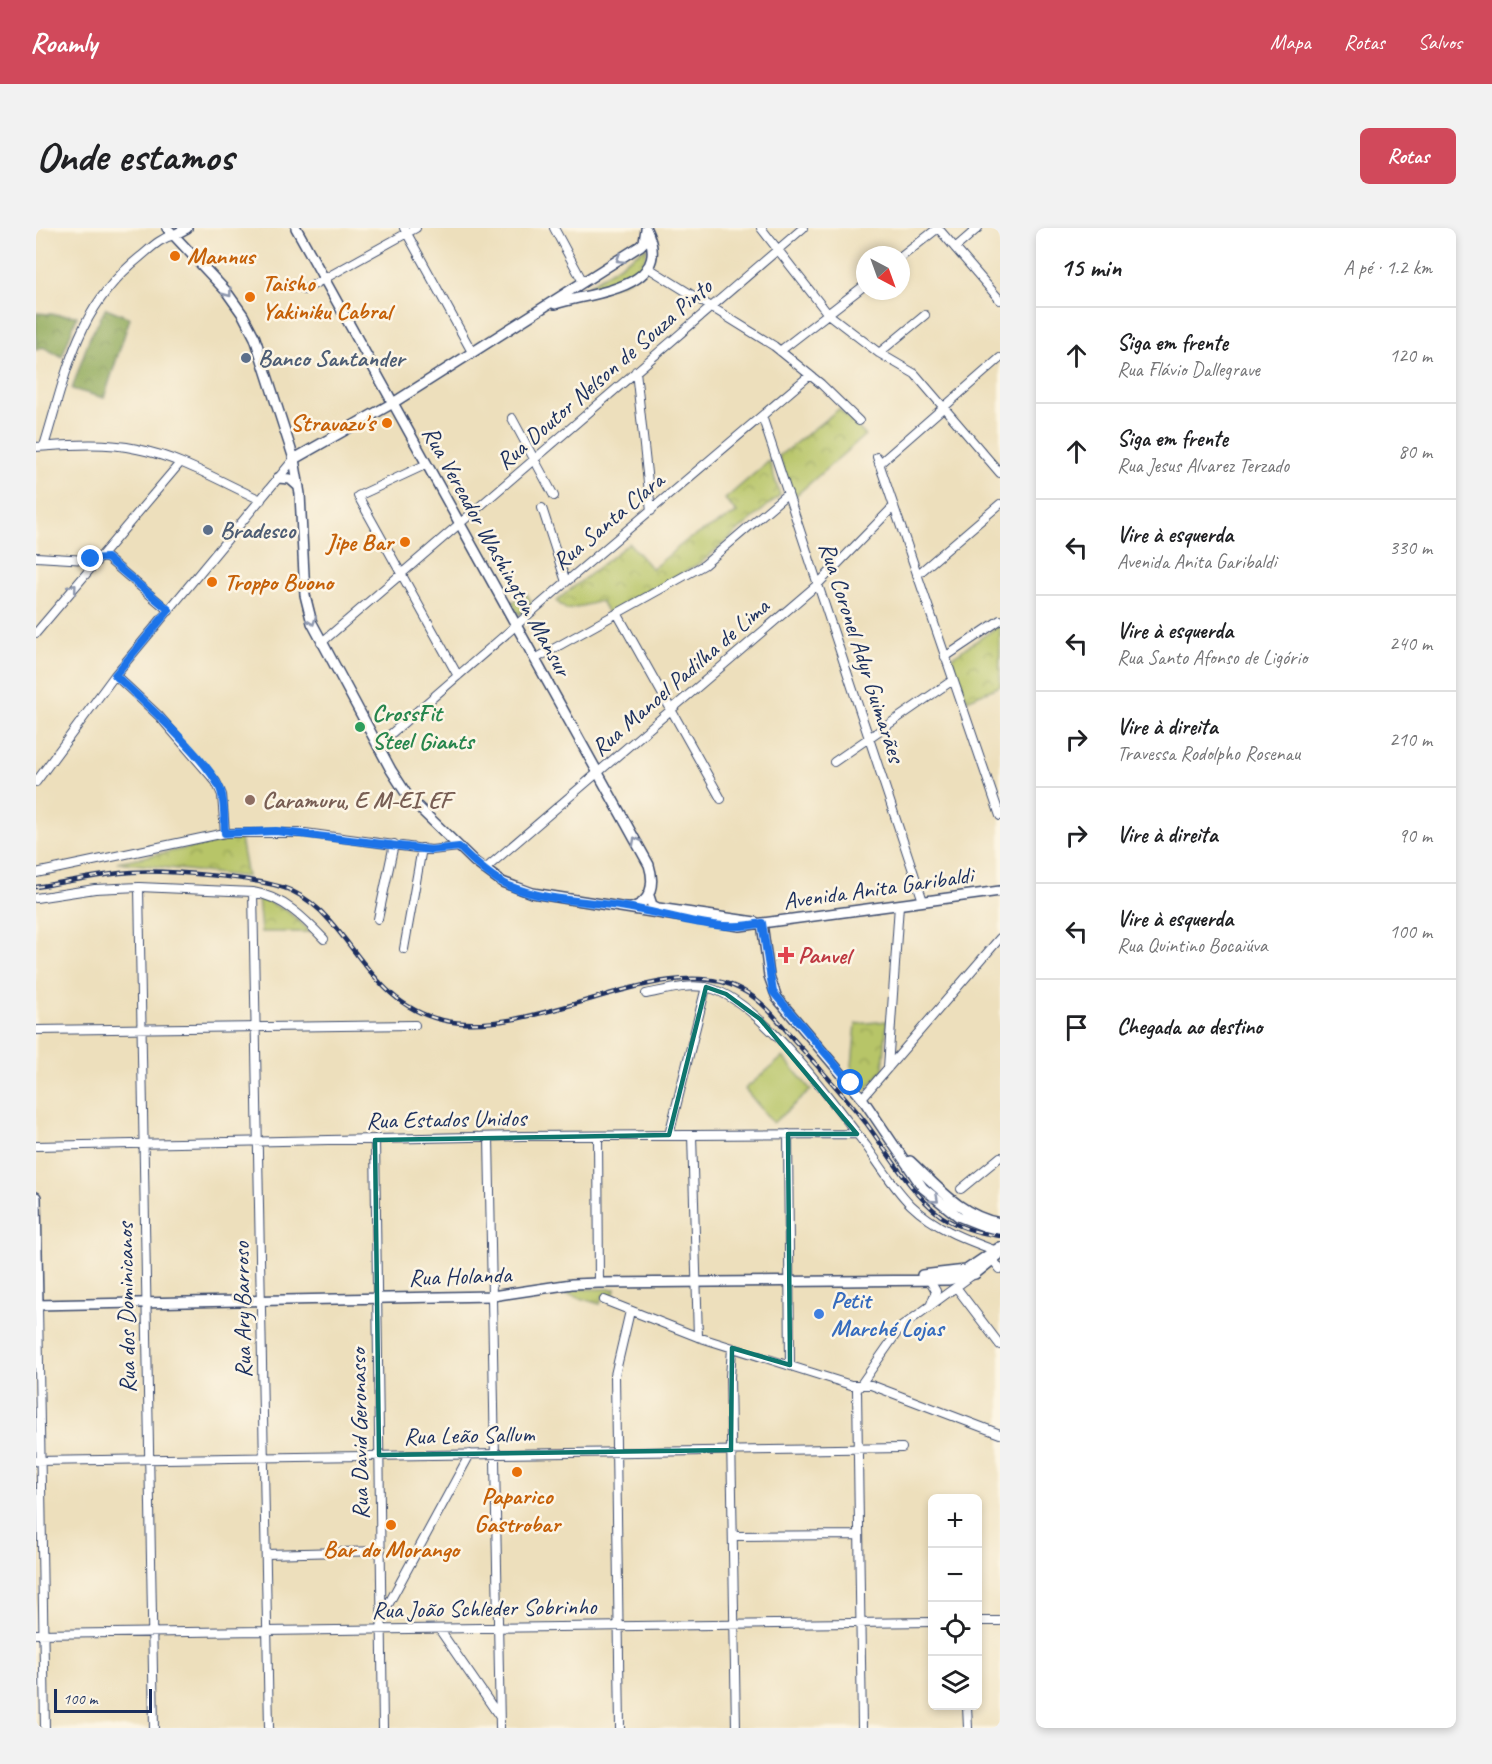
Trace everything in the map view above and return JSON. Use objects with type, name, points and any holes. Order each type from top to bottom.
[{"type":"main road","points":[[171,231],[187,228]]},
{"type":"main road","name":"Rua Vereador Washington Mansur","points":[[296,228],[650,866],[652,878],[649,896]]},
{"type":"main road","points":[[294,459],[393,403],[640,246],[644,242],[645,228]]},
{"type":"main road","points":[[528,317],[554,304],[629,285],[647,267],[652,245],[645,228]]},
{"type":"main road","name":"Avenida Anita Garibaldi","points":[[171,231],[215,277],[249,326],[294,459],[299,487],[305,595],[312,623],[321,643],[377,746],[409,798],[484,870],[502,882],[521,890],[661,915],[740,926],[1000,891]]},
{"type":"main road","points":[[583,282],[593,294]]},
{"type":"main road","points":[[279,478],[290,479],[299,487]]},
{"type":"main road","points":[[631,908],[641,904],[649,896]]},
{"type":"main road","name":"Avenida Anita Garibaldi","points":[[649,896],[652,905],[658,908],[762,923]]},
{"type":"main road","points":[[762,923],[770,985],[777,999],[862,1098],[923,1188],[938,1202],[971,1222],[1000,1230]]},
{"type":"main road","points":[[901,1153],[959,1207],[972,1215],[1000,1223]]},
{"type":"main road","points":[[36,1197],[37,1305]]},
{"type":"main road","points":[[973,1271],[997,1253]]},
{"type":"main road","name":"Rua Holanda","points":[[884,1279],[973,1271]]},
{"type":"main road","name":"Rua Holanda","points":[[37,1305],[492,1296],[572,1284],[599,1283],[884,1279],[930,1281],[954,1280],[973,1271]]},
{"type":"street","points":[[304,290],[405,231],[416,228]]},
{"type":"street","points":[[554,228],[583,282]]},
{"type":"street","points":[[761,228],[828,314],[879,353],[911,371],[1000,472]]},
{"type":"street","name":"Rua Doutor Nelson de Souza Pinto","points":[[321,643],[802,228]]},
{"type":"street","points":[[910,250],[938,228],[1000,300]]},
{"type":"street","points":[[955,248],[978,228]]},
{"type":"street","points":[[171,231],[120,274],[91,309],[40,446],[123,446],[150,452],[180,463],[261,500]]},
{"type":"street","points":[[405,231],[472,352]]},
{"type":"street","points":[[647,267],[780,351],[810,375],[859,421]]},
{"type":"street","points":[[780,351],[856,292]]},
{"type":"street","points":[[879,353],[925,315]]},
{"type":"street","points":[[1000,358],[878,460],[1000,816]]},
{"type":"street","points":[[636,372],[651,511]]},
{"type":"street","name":"Rua Santa Clara","points":[[377,746],[810,375]]},
{"type":"street","name":"Rua Coronel Adyr Guimarães","points":[[762,416],[923,901]]},
{"type":"street","points":[[512,418],[554,496]]},
{"type":"street","points":[[36,782],[115,675],[294,459]]},
{"type":"street","points":[[36,633],[180,463]]},
{"type":"street","points":[[427,464],[358,496],[458,676]]},
{"type":"street","points":[[535,659],[704,565],[788,493]]},
{"type":"street","points":[[917,575],[1000,504]]},
{"type":"street","name":"Rua Manoel Padilha de Lima","points":[[484,870],[818,584],[894,506]]},
{"type":"street","points":[[542,508],[566,582]]},
{"type":"street","points":[[36,557],[87,560],[107,558],[169,610]]},
{"type":"street","points":[[617,613],[721,799]]},
{"type":"street","points":[[945,657],[1000,620]]},
{"type":"street","points":[[115,675],[159,716],[216,782],[222,795],[225,833]]},
{"type":"street","points":[[834,762],[953,680]]},
{"type":"street","points":[[36,873],[225,833],[305,833],[437,850],[459,847]]},
{"type":"street","points":[[378,919],[394,844]]},
{"type":"street","points":[[404,950],[422,848]]},
{"type":"street","points":[[36,898],[95,889],[138,887],[254,892],[272,897],[293,909],[324,939]]},
{"type":"street","name":"Rua dos Dominicanos","points":[[138,887],[154,1728]]},
{"type":"street","name":"Rua Ary Barroso","points":[[254,892],[269,1728]]},
{"type":"street","points":[[888,1069],[898,905]]},
{"type":"street","points":[[862,1098],[1000,938]]},
{"type":"street","points":[[646,994],[684,987],[706,987],[726,993],[760,1019],[857,1134],[900,1193],[918,1211],[953,1234],[997,1253],[1000,1269]]},
{"type":"street","points":[[669,1135],[706,987]]},
{"type":"street","points":[[36,1030],[415,1025]]},
{"type":"street","points":[[788,1134],[790,1365]]},
{"type":"street","name":"Rua Estados Unidos","points":[[36,1146],[489,1137],[857,1134]]},
{"type":"street","points":[[692,1135],[698,1337]]},
{"type":"street","points":[[598,1136],[599,1283]]},
{"type":"street","points":[[489,1137],[500,1728]]},
{"type":"street","name":"Rua David Geronasso","points":[[375,1140],[383,1728]]},
{"type":"street","points":[[961,1189],[1000,1157]]},
{"type":"street","points":[[862,1728],[856,1396],[859,1386],[871,1372],[895,1333],[956,1287],[973,1271]]},
{"type":"street","points":[[930,1281],[936,1291],[930,1305]]},
{"type":"street","points":[[956,1287],[1000,1345]]},
{"type":"street","points":[[604,1300],[732,1348],[851,1385],[871,1385],[1000,1434]]},
{"type":"street","points":[[37,1305],[40,1634],[45,1728]]},
{"type":"street","points":[[620,1728],[615,1375],[630,1311]]},
{"type":"street","points":[[732,1348],[731,1450],[736,1728]]},
{"type":"street","name":"Rua Leão Sallum","points":[[38,1461],[902,1448]]},
{"type":"street","points":[[381,1618],[470,1454]]},
{"type":"street","points":[[733,1536],[859,1535]]},
{"type":"street","points":[[266,1554],[380,1551]]},
{"type":"street","points":[[982,1621],[1000,1621]]},
{"type":"street","name":"Rua João Schleder Sobrinho","points":[[40,1634],[928,1622]]},
{"type":"street","points":[[439,1629],[500,1717]]},
{"type":"street","points":[[968,1710],[968,1728]]},
{"type":"highlighted area","points":[[706,987],[726,994],[760,1019],[857,1134],[788,1134],[790,1365],[732,1348],[731,1450],[379,1455],[375,1140],[669,1135]]},
{"type":"green space","points":[[647,247],[645,259],[636,274],[621,283],[592,290],[589,285]]},
{"type":"green space","points":[[106,308],[130,318],[104,398],[72,389],[89,339]]},
{"type":"green space","points":[[36,313],[77,316],[62,357],[43,347],[36,350]]},
{"type":"green space","points":[[839,409],[865,435],[793,498],[779,456]]},
{"type":"green space","points":[[769,461],[780,495],[702,562],[609,615],[601,601],[567,610],[556,601],[629,543],[652,569],[687,540],[737,513],[725,499]]},
{"type":"green space","points":[[527,594],[532,604],[519,615],[512,602]]},
{"type":"green space","points":[[1000,625],[1000,686],[967,700],[951,658]]},
{"type":"green space","points":[[240,838],[247,877],[117,862]]},
{"type":"green space","points":[[258,897],[287,911],[311,932],[261,932]]},
{"type":"green space","points":[[887,1021],[883,1070],[865,1091],[851,1076],[856,1024]]},
{"type":"green space","points":[[783,1057],[811,1090],[773,1123],[745,1089]]},
{"type":"green space","points":[[615,1289],[613,1299],[603,1295],[600,1304],[559,1292]]},
{"type":"railway","points":[[36,887],[132,872],[189,873],[276,885],[306,899],[326,916],[391,994],[423,1014],[442,1020],[478,1023],[517,1019],[638,986],[676,980],[711,980],[742,990],[771,1013],[840,1092],[866,1123],[919,1196],[941,1216],[962,1227],[1000,1236]]},
{"type":"place","name":"Mannus","points":[[175,256]]},
{"type":"place","name":"Taisho Yakiniku Cabral","points":[[250,297]]},
{"type":"place","name":"Banco Santander","points":[[246,358]]},
{"type":"place","name":"Stravazu's","points":[[387,423]]},
{"type":"place","name":"Bradesco","points":[[208,530]]},
{"type":"place","name":"Jipe Bar","points":[[405,542]]},
{"type":"place","name":"Troppo Buono","points":[[212,582]]},
{"type":"place","name":"CrossFit Steel Giants","points":[[360,727]]},
{"type":"place","name":"Caramuru, E M-EI EF","points":[[250,800]]},
{"type":"place","name":"Panvel","points":[[786,955]]},
{"type":"place","name":"Petit Marché Lojas","points":[[819,1314]]},
{"type":"place","name":"Paparico Gastrobar","points":[[517,1472]]},
{"type":"place","name":"Bar do Morango","points":[[391,1525]]},
{"type":"route","points":[[91,559],[107,558],[169,610],[115,675],[159,716],[216,782],[222,795],[225,833],[276,831],[334,836],[431,850],[459,847],[488,873],[521,890],[661,915],[740,926],[762,923],[770,985],[773,992],[851,1083]]}]
